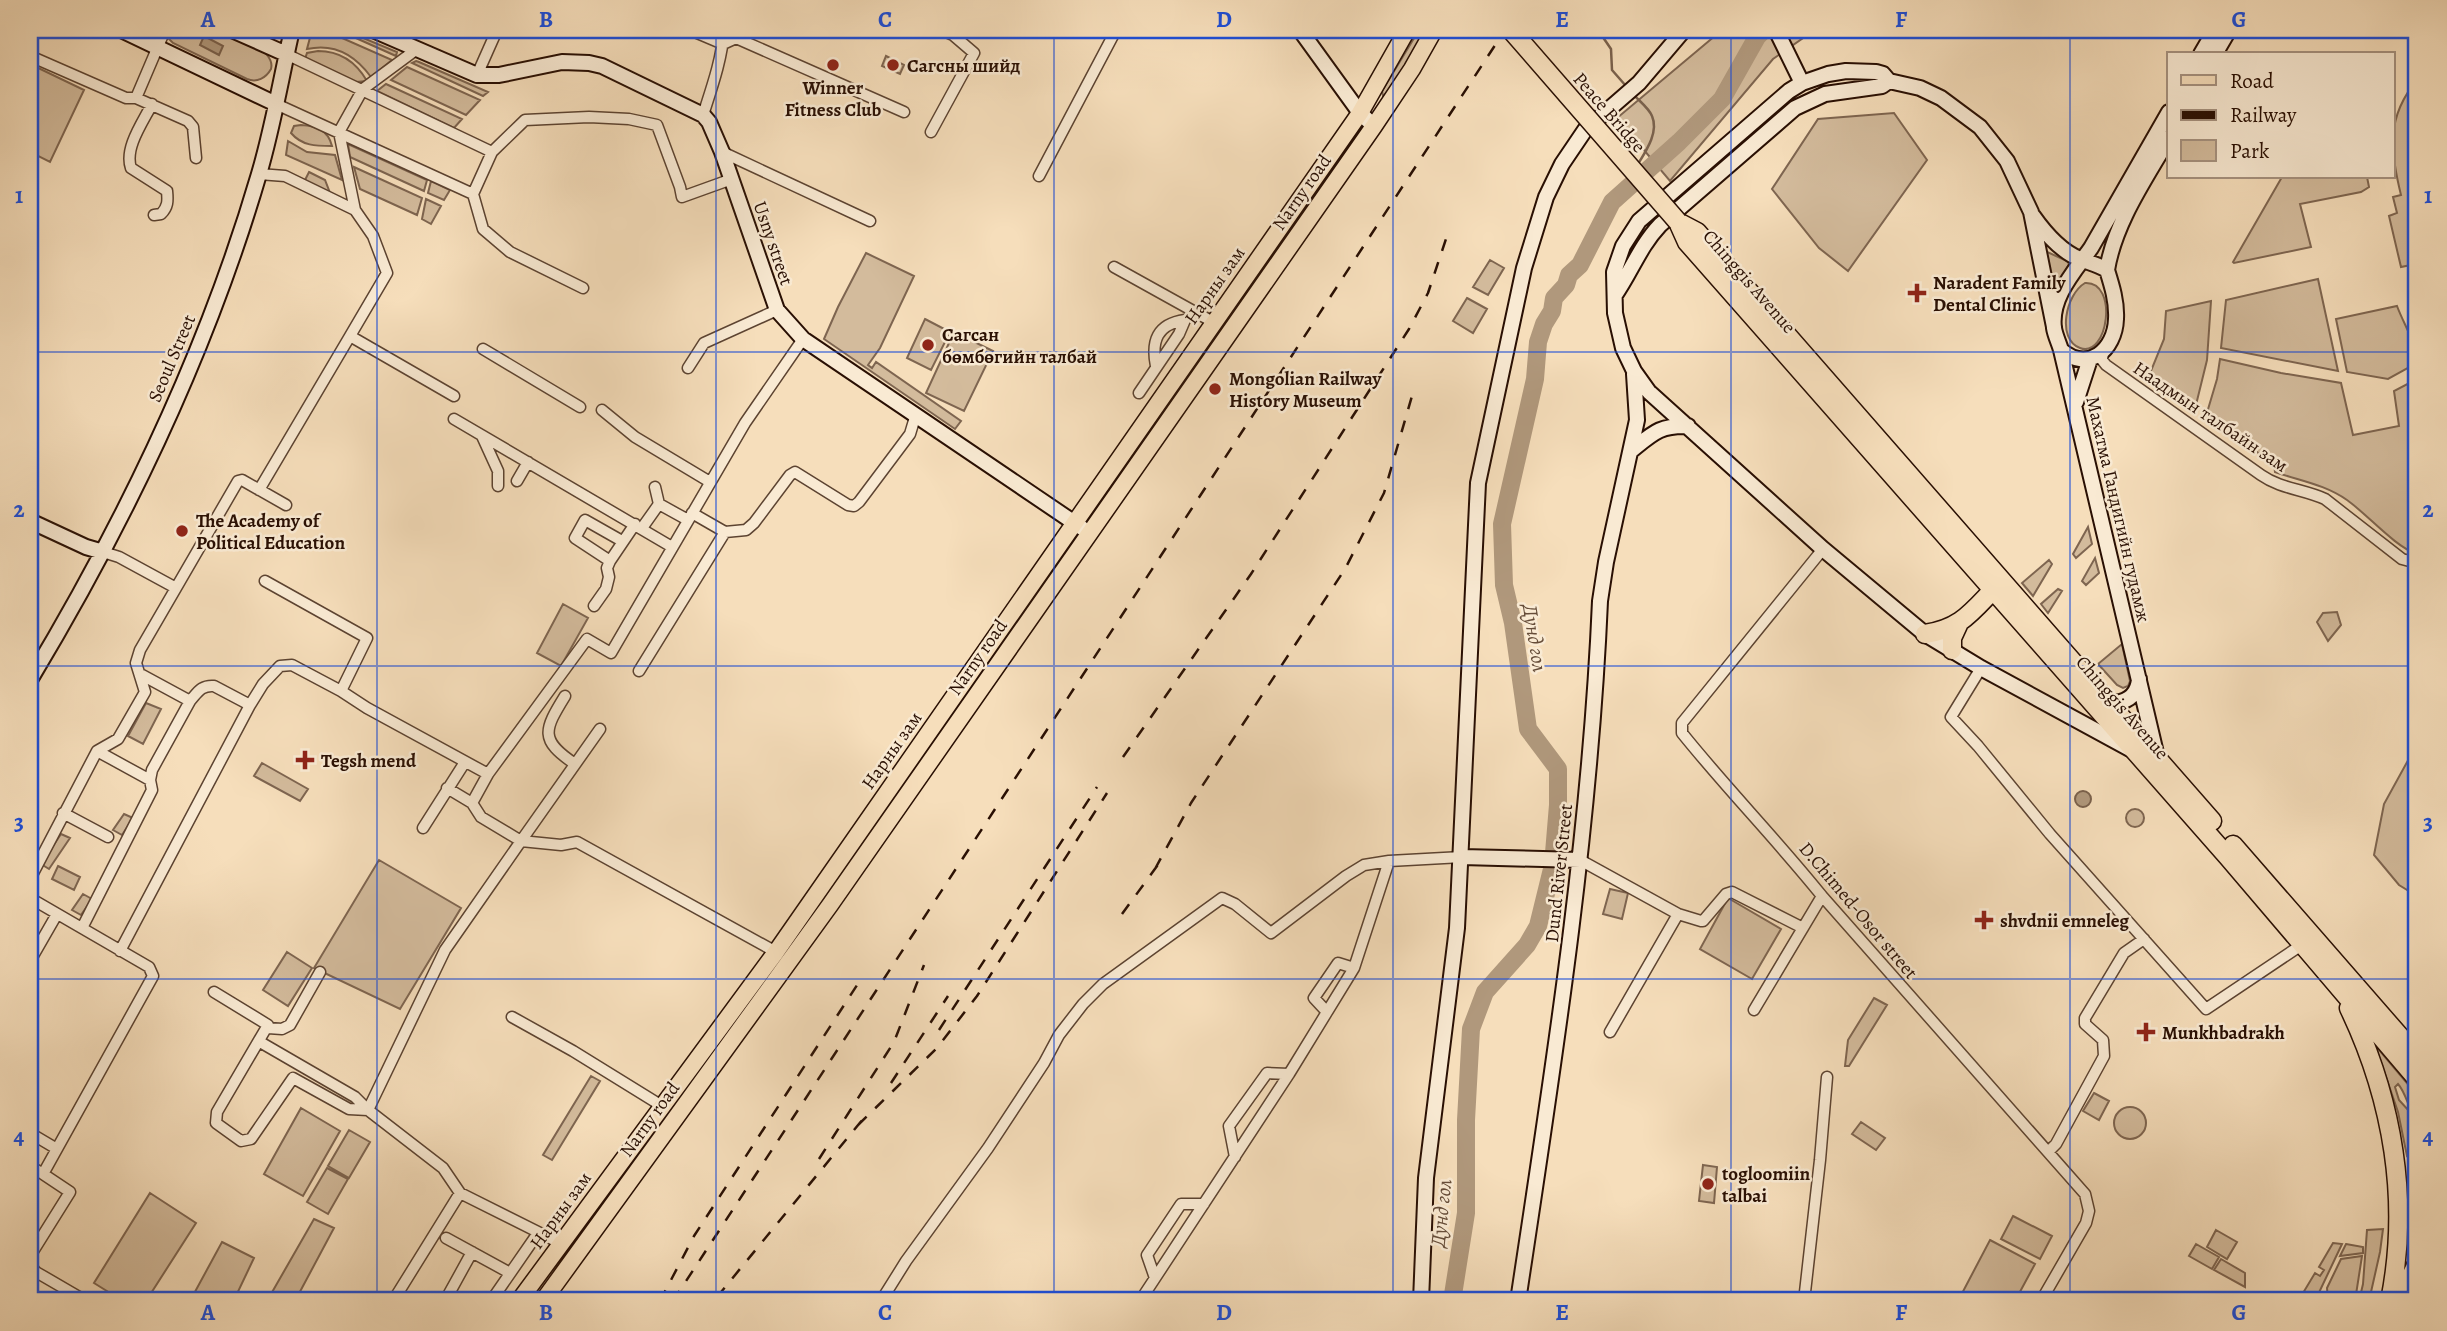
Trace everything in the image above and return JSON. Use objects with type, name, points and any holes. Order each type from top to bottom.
[{"type":"highway","name":"Peace Bridge","points":[[1511,30],[1678,222]]},
{"type":"highway","name":"Chinggis Avenue","points":[[1678,222],[1688,242],[2303,944],[2417,1079]]},
{"type":"highway","name":"Chinggis Avenue","points":[[1678,222],[1698,232],[2417,1056]]},
{"type":"highway","points":[[1952,650],[1952,638],[1958,625],[1992,591]]},
{"type":"highway","points":[[1926,634],[1958,625]]},
{"type":"highway","points":[[2339,986],[2365,1046],[2386,1107],[2391,1131],[2399,1220],[2398,1253],[2390,1301]]},
{"type":"highway","points":[[2399,1301],[2417,1264]]},
{"type":"main road","points":[[121,30],[276,104]]},
{"type":"main road","points":[[232,30],[286,54]]},
{"type":"main road","name":"Seoul Street","points":[[30,680],[74,608],[103,552],[197,352],[259,174],[292,30]]},
{"type":"main road","points":[[373,30],[477,75],[499,75],[562,62],[589,62],[703,115]]},
{"type":"main road","points":[[1300,30],[1360,113],[1374,126]]},
{"type":"main road","points":[[1360,113],[1407,30]]},
{"type":"main road","name":"Narny road","points":[[543,1301],[850,877],[1082,528],[1374,126],[1434,30]]},
{"type":"main road","points":[[1421,1301],[1426,1178],[1457,932],[1478,484],[1524,268],[1546,197],[1562,164],[1585,130],[1639,83],[1684,30]]},
{"type":"main road","points":[[1776,30],[1802,83]]},
{"type":"main road","points":[[2202,52],[2215,30]]},
{"type":"main road","points":[[2216,52],[2229,30]]},
{"type":"main road","points":[[2106,270],[2095,262],[2082,261],[2050,238],[2031,212],[2007,161],[1980,127],[1935,94],[1889,81],[1883,74],[1865,71],[1828,74],[1802,83],[1766,110],[1639,221],[1626,239],[1614,272],[1617,329],[1634,372],[1666,409],[1823,550],[1926,634],[1981,668],[2134,752]]},
{"type":"main road","points":[[1615,295],[1626,280],[1645,242],[1660,225],[1795,108],[1825,94],[1882,86],[1889,81]]},
{"type":"main road","name":"Нарны зам","points":[[519,1301],[776,952],[1082,528],[1213,322],[1360,113]]},
{"type":"main road","name":"Usny street","points":[[703,115],[709,122],[732,178],[777,310],[803,339],[1082,528]]},
{"type":"main road","points":[[2054,327],[2060,297],[2075,267],[2082,261],[2167,115]]},
{"type":"main road","points":[[2031,212],[2061,350],[2075,359],[2090,359],[2103,351],[2112,337],[2116,318],[2114,295],[2106,270],[2110,250],[2119,227],[2167,142]]},
{"type":"main road","name":"Махатма Гандигийн гудамж","points":[[2061,350],[2157,759]]},
{"type":"main road","points":[[2075,404],[2090,359]]},
{"type":"main road","name":"Dund River Street","points":[[1518,1301],[1568,963],[1580,860],[1600,601],[1637,420],[1634,372]]},
{"type":"main road","points":[[1632,450],[1657,429],[1688,426]]},
{"type":"main road","points":[[30,521],[103,552]]},
{"type":"main road","points":[[2106,699],[2116,703],[2129,699],[2136,692],[2138,677]]},
{"type":"main road","points":[[850,877],[856,857],[868,835],[865,833],[855,839]]},
{"type":"main road","points":[[1462,857],[1580,860]]},
{"type":"main road","points":[[585,1243],[575,1250],[569,1247],[590,1205]]},
{"type":"street","points":[[136,98],[165,30]]},
{"type":"street","points":[[477,75],[497,30]]},
{"type":"street","points":[[690,30],[723,44],[736,38],[904,112]]},
{"type":"street","points":[[703,115],[723,44],[723,30]]},
{"type":"street","points":[[931,132],[974,53],[954,32],[942,30]]},
{"type":"street","points":[[1039,176],[1116,30]]},
{"type":"street","points":[[259,490],[387,273],[373,236],[355,210],[339,132],[363,89],[417,49]]},
{"type":"street","points":[[286,54],[492,152]]},
{"type":"street","points":[[30,56],[126,98],[136,98],[188,121],[195,135],[196,158]]},
{"type":"street","points":[[152,104],[132,146],[128,161],[131,167],[167,191],[166,209],[161,214],[154,215]]},
{"type":"street","points":[[276,104],[473,194]]},
{"type":"street","points":[[583,288],[510,252],[483,229],[473,194],[492,152],[526,120],[589,117],[629,119],[657,125],[682,197],[732,178]]},
{"type":"street","points":[[722,152],[870,221]]},
{"type":"street","points":[[259,174],[285,176],[355,210]]},
{"type":"street","points":[[1114,267],[1213,322]]},
{"type":"street","points":[[688,368],[704,343],[777,310]]},
{"type":"street","points":[[1139,393],[1179,334],[1185,320],[1166,326],[1156,334],[1153,346],[1156,366]]},
{"type":"street","points":[[350,336],[454,396]]},
{"type":"street","points":[[472,803],[488,774],[587,639],[611,653],[745,423],[803,339]]},
{"type":"street","points":[[483,349],[580,407]]},
{"type":"street","name":"Наадмын талбайн зам","points":[[2103,351],[2102,360],[2106,365],[2261,475],[2278,486],[2311,492],[2325,499],[2402,559],[2417,563]]},
{"type":"street","points":[[602,410],[635,437],[710,482]]},
{"type":"street","points":[[659,503],[725,532],[746,530],[795,472],[848,505],[854,506],[910,435],[916,414]]},
{"type":"street","points":[[454,419],[672,547]]},
{"type":"street","points":[[481,435],[498,471],[498,486]]},
{"type":"street","points":[[517,481],[528,462]]},
{"type":"street","points":[[30,879],[97,751],[118,739],[145,692],[142,675],[136,663],[140,650],[238,481],[242,480],[286,505]]},
{"type":"street","points":[[655,487],[659,503]]},
{"type":"street","points":[[594,606],[606,589],[610,578],[607,568],[622,541],[659,503]]},
{"type":"street","points":[[610,561],[575,538],[585,520],[622,541]]},
{"type":"street","points":[[639,671],[725,532]]},
{"type":"street","name":"D.Chimed-Osor street","points":[[1823,550],[1682,723],[1682,733],[1733,795],[1781,845],[1822,896],[2085,1194],[2090,1211],[2087,1223],[2041,1301]]},
{"type":"street","points":[[103,552],[119,557],[176,588]]},
{"type":"street","points":[[265,581],[368,638],[341,691]]},
{"type":"street","points":[[120,951],[250,705],[279,666],[292,665],[488,774]]},
{"type":"street","points":[[1981,668],[1951,717],[2050,834],[2206,1009],[2303,944]]},
{"type":"street","points":[[142,675],[190,701]]},
{"type":"street","points":[[82,928],[152,790],[152,770],[190,701],[207,685],[250,705]]},
{"type":"street","points":[[565,696],[547,726],[548,734],[558,752],[575,764]]},
{"type":"street","points":[[368,1110],[445,950],[600,729]]},
{"type":"street","points":[[97,751],[150,780]]},
{"type":"street","points":[[423,828],[465,762]]},
{"type":"street","points":[[447,788],[472,803],[481,817],[521,841],[561,845],[577,842],[776,952]]},
{"type":"street","points":[[63,813],[108,837]]},
{"type":"street","points":[[881,1301],[906,1261],[980,1160],[1044,1063],[1059,1035],[1103,984],[1222,898],[1234,904],[1270,933],[1364,865],[1462,857]]},
{"type":"street","points":[[1580,860],[1678,914],[1703,921],[1726,894],[1732,892],[1803,928]]},
{"type":"street","points":[[1140,1301],[1289,1074],[1354,968],[1367,936],[1389,861]]},
{"type":"street","points":[[1754,1010],[1822,896]]},
{"type":"street","points":[[30,898],[149,967],[153,976],[43,1174]]},
{"type":"street","points":[[30,961],[57,914]]},
{"type":"street","points":[[1610,1032],[1678,914]]},
{"type":"street","points":[[2048,1152],[2056,1144],[2104,1056],[2103,1040],[2085,1024],[2085,1018],[2124,953],[2144,939]]},
{"type":"street","points":[[1327,1012],[1314,998],[1338,963],[1354,968]]},
{"type":"street","points":[[268,1028],[282,1029],[290,1025],[320,972]]},
{"type":"street","points":[[214,992],[266,1022],[268,1028],[215,1117],[216,1123],[241,1141],[251,1139],[293,1078],[349,1110],[368,1110]]},
{"type":"street","points":[[512,1017],[662,1106]]},
{"type":"street","points":[[260,1042],[355,1097],[443,1168],[460,1193],[562,1244]]},
{"type":"street","points":[[1235,1157],[1229,1126],[1267,1073],[1289,1074]]},
{"type":"street","points":[[1804,1301],[1827,1077]]},
{"type":"street","points":[[30,1133],[57,1149]]},
{"type":"street","points":[[30,1166],[70,1192],[30,1256]]},
{"type":"street","points":[[393,1301],[460,1193]]},
{"type":"street","points":[[1155,1278],[1147,1255],[1181,1203],[1204,1204]]},
{"type":"street","points":[[491,1301],[538,1233]]},
{"type":"street","points":[[446,1238],[510,1273]]},
{"type":"street","points":[[445,1301],[472,1252]]},
{"type":"street","points":[[30,1265],[36,1272],[86,1301]]},
{"type":"green space","points":[[210,28],[237,35],[268,56],[271,69],[261,79],[247,79],[173,43],[168,38],[170,30]]},
{"type":"green space","points":[[312,30],[324,30],[392,60],[371,77],[358,62],[343,52],[326,48],[307,49]]},
{"type":"green space","points":[[338,30],[397,52],[396,56]]},
{"type":"green space","points":[[1419,30],[1428,30],[1383,96],[1382,91]]},
{"type":"green space","points":[[1722,30],[1811,30],[1773,59],[1670,181],[1617,118]]},
{"type":"green space","points":[[318,51],[347,59],[367,81],[356,82],[305,59],[307,53]]},
{"type":"green space","name":"Сагсны шийд","points":[[886,56],[904,65],[900,74],[882,66]]},
{"type":"green space","points":[[416,61],[488,92],[483,96],[412,63]]},
{"type":"green space","points":[[30,64],[84,90],[50,162],[30,152]]},
{"type":"green space","points":[[407,67],[480,100],[466,115],[391,80]]},
{"type":"green space","points":[[2417,80],[2417,278],[2414,279],[2411,265],[2401,267],[2389,216],[2397,213],[2393,197],[2401,195],[2394,163],[2394,128],[2407,94]]},
{"type":"green space","points":[[386,84],[462,119],[454,128],[377,91]]},
{"type":"green space","points":[[1894,113],[1927,160],[1848,271],[1819,248],[1772,189],[1818,119]]},
{"type":"green space","points":[[294,126],[321,130],[328,136],[332,146],[300,141],[291,133]]},
{"type":"green space","points":[[288,141],[307,152],[335,155],[342,180],[286,155]]},
{"type":"green space","points":[[348,144],[427,180],[424,191],[350,157]]},
{"type":"green space","points":[[354,167],[422,198],[417,215],[360,189]]},
{"type":"green space","points":[[309,172],[325,180],[330,193],[304,182]]},
{"type":"green space","points":[[2281,178],[2367,178],[2369,187],[2361,192],[2300,204],[2311,247],[2233,262]]},
{"type":"green space","points":[[431,181],[450,190],[444,200],[428,193]]},
{"type":"green space","points":[[1312,194],[1297,223],[1098,508],[1095,508]]},
{"type":"green space","points":[[426,199],[441,206],[431,224],[422,219]]},
{"type":"green space","points":[[2045,251],[2069,264],[2055,291],[2052,290]]},
{"type":"green space","points":[[866,253],[914,276],[880,348],[868,365],[872,368],[876,362],[961,421],[955,429],[824,339]]},
{"type":"green space","points":[[1490,260],[1504,268],[1488,295],[1473,287]]},
{"type":"green space","points":[[2318,279],[2338,371],[2221,348],[2226,300]]},
{"type":"green space","points":[[2085,283],[2096,286],[2102,294],[2106,319],[2097,342],[2090,348],[2080,348],[2068,336],[2066,316],[2073,297]]},
{"type":"green space","points":[[1467,298],[1487,309],[1473,333],[1453,321]]},
{"type":"green space","points":[[2211,301],[2207,360],[2195,409],[2148,378],[2164,339],[2166,311]]},
{"type":"green space","points":[[2397,306],[2413,342],[2417,363],[2388,379],[2347,372],[2336,319]]},
{"type":"green space","name":"Сагсан бөмбөгийн талбай","points":[[925,319],[950,332],[931,370],[907,358]]},
{"type":"green space","points":[[954,332],[993,351],[964,411],[926,393]]},
{"type":"green space","points":[[2220,359],[2341,383],[2353,435],[2399,426],[2394,391],[2417,379],[2417,554],[2400,545],[2355,506],[2338,495],[2321,486],[2275,472],[2274,464],[2206,416]]},
{"type":"green space","points":[[2088,527],[2092,544],[2076,558],[2073,554]]},
{"type":"green space","points":[[2095,558],[2099,573],[2086,585],[2082,581]]},
{"type":"green space","points":[[2049,560],[2052,564],[2033,596],[2022,583]]},
{"type":"green space","points":[[1038,585],[1017,627],[872,833],[867,830]]},
{"type":"green space","points":[[2058,589],[2062,591],[2048,613],[2041,604]]},
{"type":"green space","points":[[563,604],[588,618],[561,666],[537,653]]},
{"type":"green space","points":[[2337,612],[2341,625],[2328,641],[2317,622],[2323,613]]},
{"type":"green space","points":[[2122,644],[2130,681],[2128,686],[2123,688],[2098,664]]},
{"type":"green space","points":[[146,703],[161,709],[143,744],[128,736]]},
{"type":"green space","points":[[2417,744],[2417,896],[2399,885],[2374,855],[2384,804]]},
{"type":"green space","points":[[262,763],[308,789],[300,801],[254,776]]},
{"type":"green space","points":[[2131,809],[2139,809],[2144,818],[2142,825],[2131,827],[2126,822],[2126,814]]},
{"type":"green space","points":[[124,814],[133,818],[122,835],[113,830]]},
{"type":"green space","points":[[61,834],[70,838],[49,869],[41,864]]},
{"type":"green space","points":[[379,860],[461,908],[400,1009],[314,968]]},
{"type":"green space","points":[[58,866],[80,877],[74,890],[52,879]]},
{"type":"green space","points":[[1610,889],[1628,893],[1622,919],[1603,914]]},
{"type":"green space","points":[[83,894],[92,899],[81,915],[72,910]]},
{"type":"green space","points":[[1728,898],[1781,929],[1752,979],[1700,949]]},
{"type":"green space","points":[[287,952],[312,968],[288,1006],[263,990]]},
{"type":"green space","points":[[1874,998],[1887,1005],[1849,1066],[1845,1066],[1848,1040]]},
{"type":"green space","points":[[2375,1045],[2417,1095],[2417,1120],[2401,1088],[2398,1084],[2395,1087],[2399,1100],[2410,1112],[2412,1122],[2417,1126],[2417,1151],[2407,1156],[2398,1112]]},
{"type":"green space","points":[[591,1076],[600,1081],[552,1160],[543,1155]]},
{"type":"green space","points":[[2094,1093],[2109,1101],[2099,1120],[2083,1111]]},
{"type":"green space","points":[[2130,1107],[2141,1112],[2146,1123],[2141,1134],[2130,1139],[2119,1134],[2114,1123],[2119,1112]]},
{"type":"green space","points":[[301,1108],[340,1131],[303,1196],[264,1174]]},
{"type":"green space","points":[[1861,1122],[1885,1138],[1876,1150],[1852,1134]]},
{"type":"green space","points":[[349,1130],[370,1142],[349,1178],[328,1166]]},
{"type":"green space","points":[[2417,1160],[2415,1250],[2411,1245],[2408,1165]]},
{"type":"green space","name":"togloomiin talbai","points":[[1703,1165],[1717,1167],[1714,1203],[1699,1201]]},
{"type":"green space","points":[[327,1168],[348,1179],[328,1214],[307,1202]]},
{"type":"green space","points":[[150,1193],[196,1223],[146,1301],[123,1301],[94,1283]]},
{"type":"green space","points":[[2013,1216],[2052,1236],[2040,1259],[2001,1239]]},
{"type":"green space","points":[[314,1219],[334,1228],[295,1301],[267,1301]]},
{"type":"green space","points":[[2383,1229],[2369,1301],[2359,1301],[2367,1230]]},
{"type":"green space","points":[[2216,1230],[2237,1242],[2227,1259],[2207,1247]]},
{"type":"green space","points":[[1990,1240],[2035,1264],[2015,1301],[1958,1301]]},
{"type":"green space","points":[[222,1242],[254,1258],[234,1300],[236,1301],[190,1301]]},
{"type":"green space","points":[[2333,1243],[2342,1244],[2315,1301],[2306,1301],[2309,1296],[2303,1293],[2315,1273],[2320,1276],[2324,1270],[2319,1267]]},
{"type":"green space","points":[[2196,1244],[2219,1257],[2212,1269],[2189,1256]]},
{"type":"green space","points":[[2346,1244],[2363,1247],[2363,1253],[2340,1256]]},
{"type":"green space","points":[[2362,1256],[2355,1301],[2328,1301],[2327,1288],[2341,1259]]},
{"type":"green space","points":[[2221,1259],[2245,1273],[2245,1287],[2214,1270]]},
{"type":"shaded area","points":[[204,36],[223,46],[219,55],[200,45]]},
{"type":"shaded area","points":[[2083,791],[2091,799],[2083,807],[2075,799]]},
{"type":"waterway","points":[[1598,30],[1611,49],[1612,70],[1626,86]]},
{"type":"waterway","name":"Дунд гол","points":[[1452,1301],[1466,1213],[1466,1120],[1471,1029],[1485,992],[1527,945],[1538,926],[1553,865],[1558,769],[1528,729],[1513,623],[1504,585],[1502,524],[1535,379],[1538,342],[1552,311],[1554,298],[1566,285],[1569,275],[1580,265],[1612,202],[1722,99],[1757,37],[1764,30]]},
{"type":"waterway","points":[[1633,94],[1648,110],[1654,122],[1651,141],[1638,164]]},
{"type":"waterway","name":"Дунд гол","points":[[1624,191],[1630,179]]},
{"type":"railway","points":[[673,1301],[1505,30]]},
{"type":"railway","points":[[1123,757],[1251,574],[1409,329],[1428,293],[1448,233]]},
{"type":"railway","points":[[1155,869],[1191,803],[1345,569],[1384,493],[1414,389]]},
{"type":"railway","points":[[939,1030],[1097,787]]},
{"type":"railway","points":[[858,1125],[937,1048],[977,996],[1107,793]]},
{"type":"railway","points":[[1122,914],[1160,862]]},
{"type":"railway","points":[[819,1159],[894,1042],[924,965]]},
{"type":"railway","points":[[660,1301],[694,1236],[861,979]]},
{"type":"railway","points":[[891,1083],[948,996]]},
{"type":"railway","points":[[717,1297],[863,1119]]},
{"type":"place","name":"Winner Fitness Club","points":[[833,65]]},
{"type":"place","name":"Сагсны шийд","points":[[893,65]]},
{"type":"place","name":"Naradent Family Dental Clinic","points":[[1917,293]]},
{"type":"place","name":"Сагсан бөмбөгийн талбай","points":[[928,345]]},
{"type":"place","name":"Mongolian Railway History Museum","points":[[1215,389]]},
{"type":"place","name":"The Academy of Political Education","points":[[182,531]]},
{"type":"place","name":"Tegsh mend","points":[[305,760]]},
{"type":"place","name":"shvdnii emneleg","points":[[1984,920]]},
{"type":"place","name":"Munkhbadrakh","points":[[2146,1032]]},
{"type":"place","name":"togloomiin talbai","points":[[1708,1184]]}]
